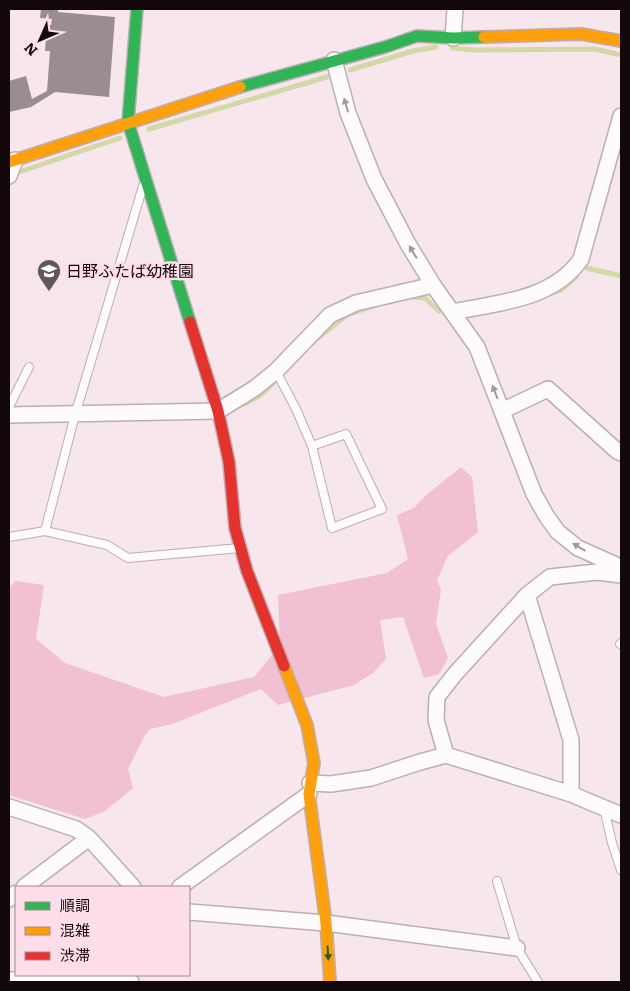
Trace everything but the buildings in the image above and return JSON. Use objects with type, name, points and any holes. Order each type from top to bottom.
[{"type":"street","points":[[137,9],[128,122],[218,411],[229,462],[235,528],[240,548],[247,571],[307,725],[314,763],[310,788],[326,923],[330,982]]},
{"type":"street","points":[[452,38],[455,9]]},
{"type":"street","points":[[9,176],[12,161],[213,95],[417,36],[452,38],[581,34],[621,41]]},
{"type":"street","points":[[334,60],[348,113],[374,179],[408,244],[433,285],[477,346],[534,494],[558,532],[578,548],[614,564],[621,570]]},
{"type":"street","points":[[452,312],[538,292],[559,282],[573,270],[581,259],[621,116]]},
{"type":"street","points":[[9,415],[218,411],[255,388],[276,371],[330,315],[356,303],[433,285]]},
{"type":"street","points":[[502,411],[548,389],[621,453]]},
{"type":"street","points":[[446,756],[436,720],[437,697],[455,674],[527,595],[550,578],[596,572],[621,575]]},
{"type":"street","points":[[527,595],[571,740],[570,794]]},
{"type":"street","points":[[181,886],[310,788],[371,778],[420,762],[446,756],[570,794],[621,815]]},
{"type":"street","points":[[9,807],[76,830],[89,838],[131,886]]},
{"type":"street","points":[[25,886],[89,838]]},
{"type":"street","points":[[190,912],[326,923],[518,948]]},
{"type":"street","points":[[9,980],[93,977],[131,982]]},
{"type":"lane","points":[[45,531],[75,415],[145,178]]},
{"type":"lane","points":[[9,406],[29,367]]},
{"type":"lane","points":[[276,371],[312,446],[332,528],[382,509],[346,434],[312,446]]},
{"type":"lane","points":[[9,537],[45,531],[107,545],[128,558],[240,548]]},
{"type":"lane","points":[[604,808],[612,843],[621,870]]},
{"type":"lane","points":[[497,881],[518,948],[538,982]]},
{"type":"shaded area","points":[[461,467],[472,477],[478,532],[448,556],[437,580],[441,590],[436,624],[448,658],[439,674],[424,678],[403,617],[380,620],[386,659],[373,673],[354,685],[278,705],[261,689],[172,724],[150,729],[128,769],[133,788],[105,811],[85,819],[9,795],[9,587],[16,581],[44,585],[36,639],[65,663],[164,697],[254,677],[280,645],[278,595],[387,573],[408,559],[397,515],[414,508],[425,496]]},
{"type":"waterway","points":[[350,70],[413,51],[436,47]]},
{"type":"waterway","points":[[452,48],[474,50],[595,49],[621,55]]},
{"type":"waterway","points":[[149,129],[327,77]]},
{"type":"waterway","points":[[19,172],[120,138]]},
{"type":"waterway","points":[[587,268],[621,276]]},
{"type":"waterway","points":[[547,295],[561,290],[576,277]]},
{"type":"waterway","points":[[410,297],[425,298],[439,311]]},
{"type":"waterway","points":[[318,338],[347,315],[377,305]]},
{"type":"waterway","points":[[236,407],[256,398],[273,383]]},
{"type":"traffic: fast","points":[[137,9],[128,122],[190,322]]},
{"type":"traffic: fast","points":[[240,87],[385,47],[417,36],[484,37]]},
{"type":"traffic: slow","points":[[484,37],[581,34],[621,41]]},
{"type":"traffic: slow","points":[[9,162],[240,87]]},
{"type":"traffic: slow","points":[[284,666],[307,725],[314,763],[309,794],[326,923],[330,982]]},
{"type":"traffic: jam","points":[[190,322],[218,411],[229,462],[235,528],[247,571],[284,666]]},
{"type":"place","name":"日野ふたば幼稚園","points":[[49,292]]}]
